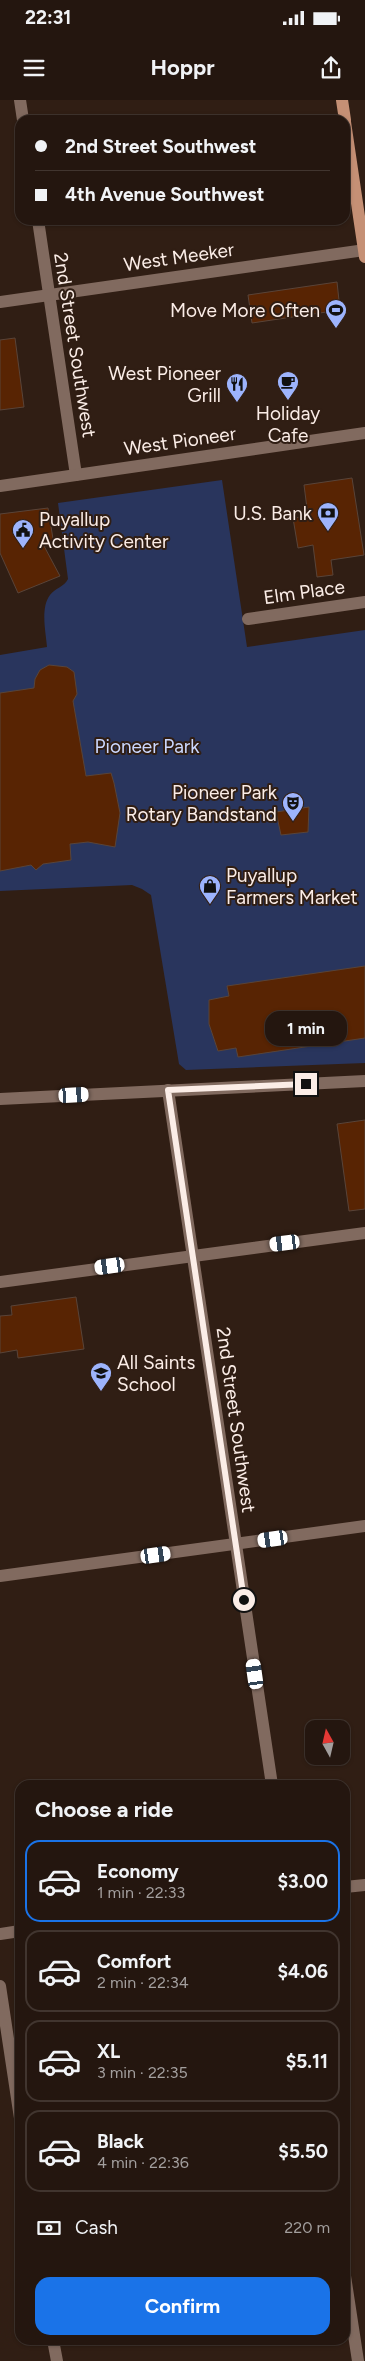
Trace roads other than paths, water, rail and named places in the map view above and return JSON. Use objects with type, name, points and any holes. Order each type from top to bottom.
[{"type":"main road","points":[[342,100],[344,115]]},
{"type":"main road","points":[[350,154],[365,252]]},
{"type":"street","points":[[20,100],[22,115]]},
{"type":"street","name":"2nd Street Southwest","points":[[39,225],[76,475]]},
{"type":"street","name":"West Meeker","points":[[0,302],[365,252]]},
{"type":"street","name":"West Pioneer","points":[[0,486],[365,433]]},
{"type":"street","name":"Elm Place","points":[[248,619],[365,602]]},
{"type":"street","points":[[0,1099],[365,1080]]},
{"type":"street","name":"2nd Street Southwest","points":[[168,1090],[271,1780]]},
{"type":"street","points":[[0,1282],[365,1233]]},
{"type":"street","points":[[0,1576],[365,1526]]},
{"type":"street","points":[[350,1887],[365,1885]]},
{"type":"street","points":[[0,1934],[15,1932]]},
{"type":"street","points":[[0,1986],[15,2085]]},
{"type":"street","points":[[350,2309],[358,2361]]},
{"type":"street","points":[[54,2345],[57,2361]]},
{"type":"place","name":"Move More Often","points":[[336,329]]},
{"type":"place","name":"Holiday Cafe","points":[[288,401]]},
{"type":"place","name":"West Pioneer Grill","points":[[237,403]]},
{"type":"place","name":"U.S. Bank","points":[[328,532]]},
{"type":"place","name":"Puyallup Activity Center","points":[[23,549]]},
{"type":"place","name":"Pioneer Park Rotary Bandstand","points":[[293,822]]},
{"type":"place","name":"Puyallup Farmers Market","points":[[210,905]]},
{"type":"place","name":"All Saints School","points":[[101,1392]]},
{"type":"park label","name":"Pioneer Park","points":[[147,746]]}]
